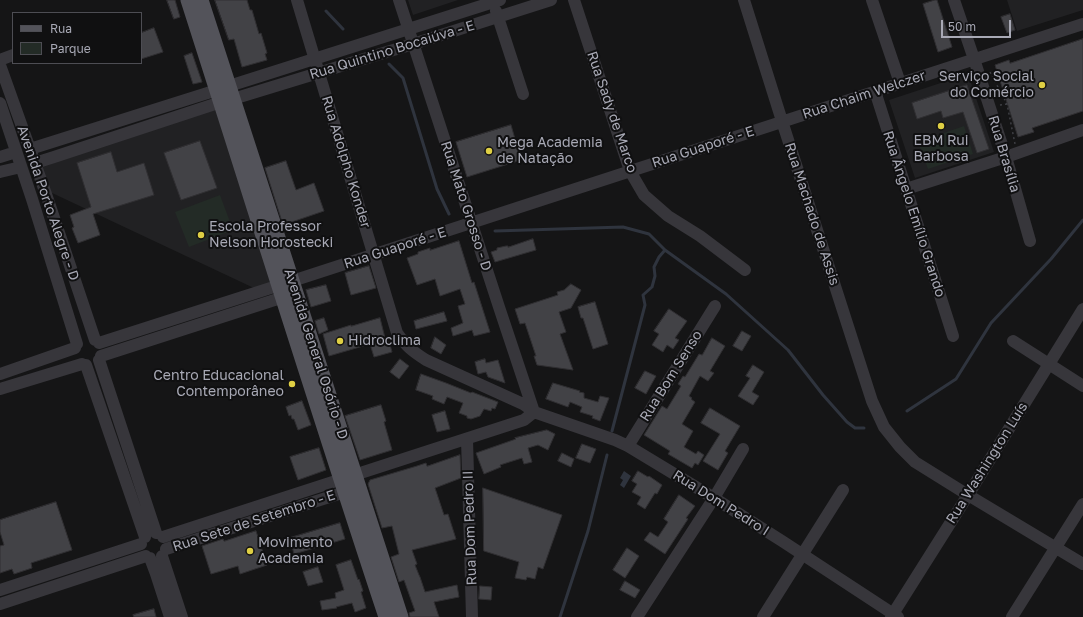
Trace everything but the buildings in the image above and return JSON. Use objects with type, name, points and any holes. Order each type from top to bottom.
[{"type":"main road","name":"Avenida General Osório - D","points":[[188,0],[225,94],[288,289],[356,475],[402,617]]},
{"type":"main road","name":"Avenida General Osório - D","points":[[201,0],[225,94]]},
{"type":"main road","name":"Avenida General Osório - D","points":[[288,289],[343,486],[386,617]]},
{"type":"street","name":"Rua Adolpho Konder","points":[[297,0],[397,333],[405,344],[426,360],[523,404],[534,412]]},
{"type":"street","name":"Rua Mato Grosso - D","points":[[399,0],[534,412]]},
{"type":"street","name":"Rua Quintino Bocaiúva - E","points":[[30,149],[147,112],[318,73],[551,0]]},
{"type":"street","name":"Rua Sady de Marco","points":[[574,0],[630,171],[644,195],[668,216],[700,236],[745,270]]},
{"type":"street","name":"Rua Machado de Assis","points":[[744,0],[872,401],[884,427],[900,447],[915,462],[1083,564]]},
{"type":"street","points":[[872,0],[900,83]]},
{"type":"street","name":"Rua Brasília","points":[[954,0],[978,58],[1012,155],[1030,241]]},
{"type":"street","name":"Rua Quintino Bocaiúva - E","points":[[35,163],[152,125],[314,59],[496,1]]},
{"type":"street","points":[[496,1],[498,17],[523,94]]},
{"type":"street","name":"Rua Chaim Welczer","points":[[782,121],[1083,24]]},
{"type":"street","points":[[0,60],[12,55]]},
{"type":"street","name":"Avenida Porto Alegre - D","points":[[0,65],[97,342]]},
{"type":"street","name":"Rua Ângelo Emílio Grando","points":[[875,91],[953,336]]},
{"type":"street","name":"Avenida Porto Alegre - D","points":[[0,103],[34,206],[76,346]]},
{"type":"street","points":[[147,112],[152,125]]},
{"type":"street","name":"Rua Guaporé - E","points":[[100,358],[288,289],[374,255],[782,121]]},
{"type":"street","points":[[906,189],[1012,155],[1083,130]]},
{"type":"street","points":[[0,157],[16,152]]},
{"type":"street","points":[[0,172],[21,167]]},
{"type":"street","name":"Rua Guaporé - E","points":[[97,342],[288,289]]},
{"type":"street","name":"Rua Bom Senso","points":[[628,446],[715,306]]},
{"type":"street","name":"Rua Washington Luís","points":[[894,616],[1083,309]]},
{"type":"street","points":[[0,374],[76,346],[84,339],[88,338],[97,342],[101,347],[100,358],[151,538]]},
{"type":"street","points":[[1013,341],[1083,386]]},
{"type":"street","points":[[76,346],[76,357],[84,364],[151,538]]},
{"type":"street","points":[[0,389],[84,364],[91,365],[100,358]]},
{"type":"street","name":"Rua Sete de Setembro - E","points":[[0,604],[156,555],[343,486],[356,475],[524,420],[534,412]]},
{"type":"street","name":"Rua Dom Pedro I","points":[[534,412],[615,440],[628,446],[802,554],[894,616]]},
{"type":"street","name":"Rua Dom Pedro II","points":[[467,439],[472,617]]},
{"type":"street","points":[[637,617],[714,498],[743,449]]},
{"type":"street","name":"Rua Sete de Setembro - E","points":[[0,590],[151,538],[343,486]]},
{"type":"street","points":[[763,617],[843,490]]},
{"type":"street","points":[[1012,617],[1083,504]]},
{"type":"street","points":[[151,538],[165,541],[156,555],[156,574],[170,617]]},
{"type":"street","points":[[151,538],[142,551],[156,555]]},
{"type":"street","points":[[156,555],[182,617]]},
{"type":"path","points":[[978,58],[1007,104],[1012,155]]},
{"type":"path","points":[[1000,105],[1007,104]]},
{"type":"shaded area","points":[[408,0],[458,0],[413,15]]},
{"type":"shaded area","points":[[1007,0],[1083,0],[1083,10],[1017,31]]},
{"type":"shaded area","name":"EBM Rui Barbosa","points":[[968,74],[994,152],[915,178],[889,100]]},
{"type":"shaded area","name":"Escola Professor Nelson Horostecki","points":[[218,106],[275,282],[256,289],[50,192],[41,164]]},
{"type":"shaded area","points":[[624,471],[631,476],[624,488],[620,485],[623,480],[620,478]]},
{"type":"green space","points":[[964,126],[973,154],[928,169],[918,142]]},
{"type":"green space","points":[[220,195],[233,230],[189,247],[175,212]]},
{"type":"waterway","points":[[326,11],[343,29]]},
{"type":"waterway","points":[[389,64],[403,78],[437,189],[449,214]]},
{"type":"waterway","points":[[907,411],[956,379],[991,323],[1051,259],[1083,220]]},
{"type":"waterway","points":[[495,231],[623,227],[649,234],[665,250],[726,294],[788,350],[823,395],[847,422],[855,428],[864,428]]},
{"type":"waterway","points":[[612,431],[645,305],[643,295],[652,287],[655,276],[654,267],[659,257],[665,250]]},
{"type":"waterway","points":[[560,617],[588,531],[607,455]]},
{"type":"place","name":"Serviço Social do Comércio","points":[[1042,85]]},
{"type":"place","name":"EBM Rui Barbosa","points":[[941,126]]},
{"type":"place","name":"Mega Academia de Natação","points":[[489,151]]},
{"type":"place","name":"Escola Professor Nelson Horostecki","points":[[201,235]]},
{"type":"place","name":"Hidroclima","points":[[340,341]]},
{"type":"place","name":"Centro Educacional Contemporâneo","points":[[292,384]]},
{"type":"place","name":"Movimento Academia","points":[[250,551]]}]
